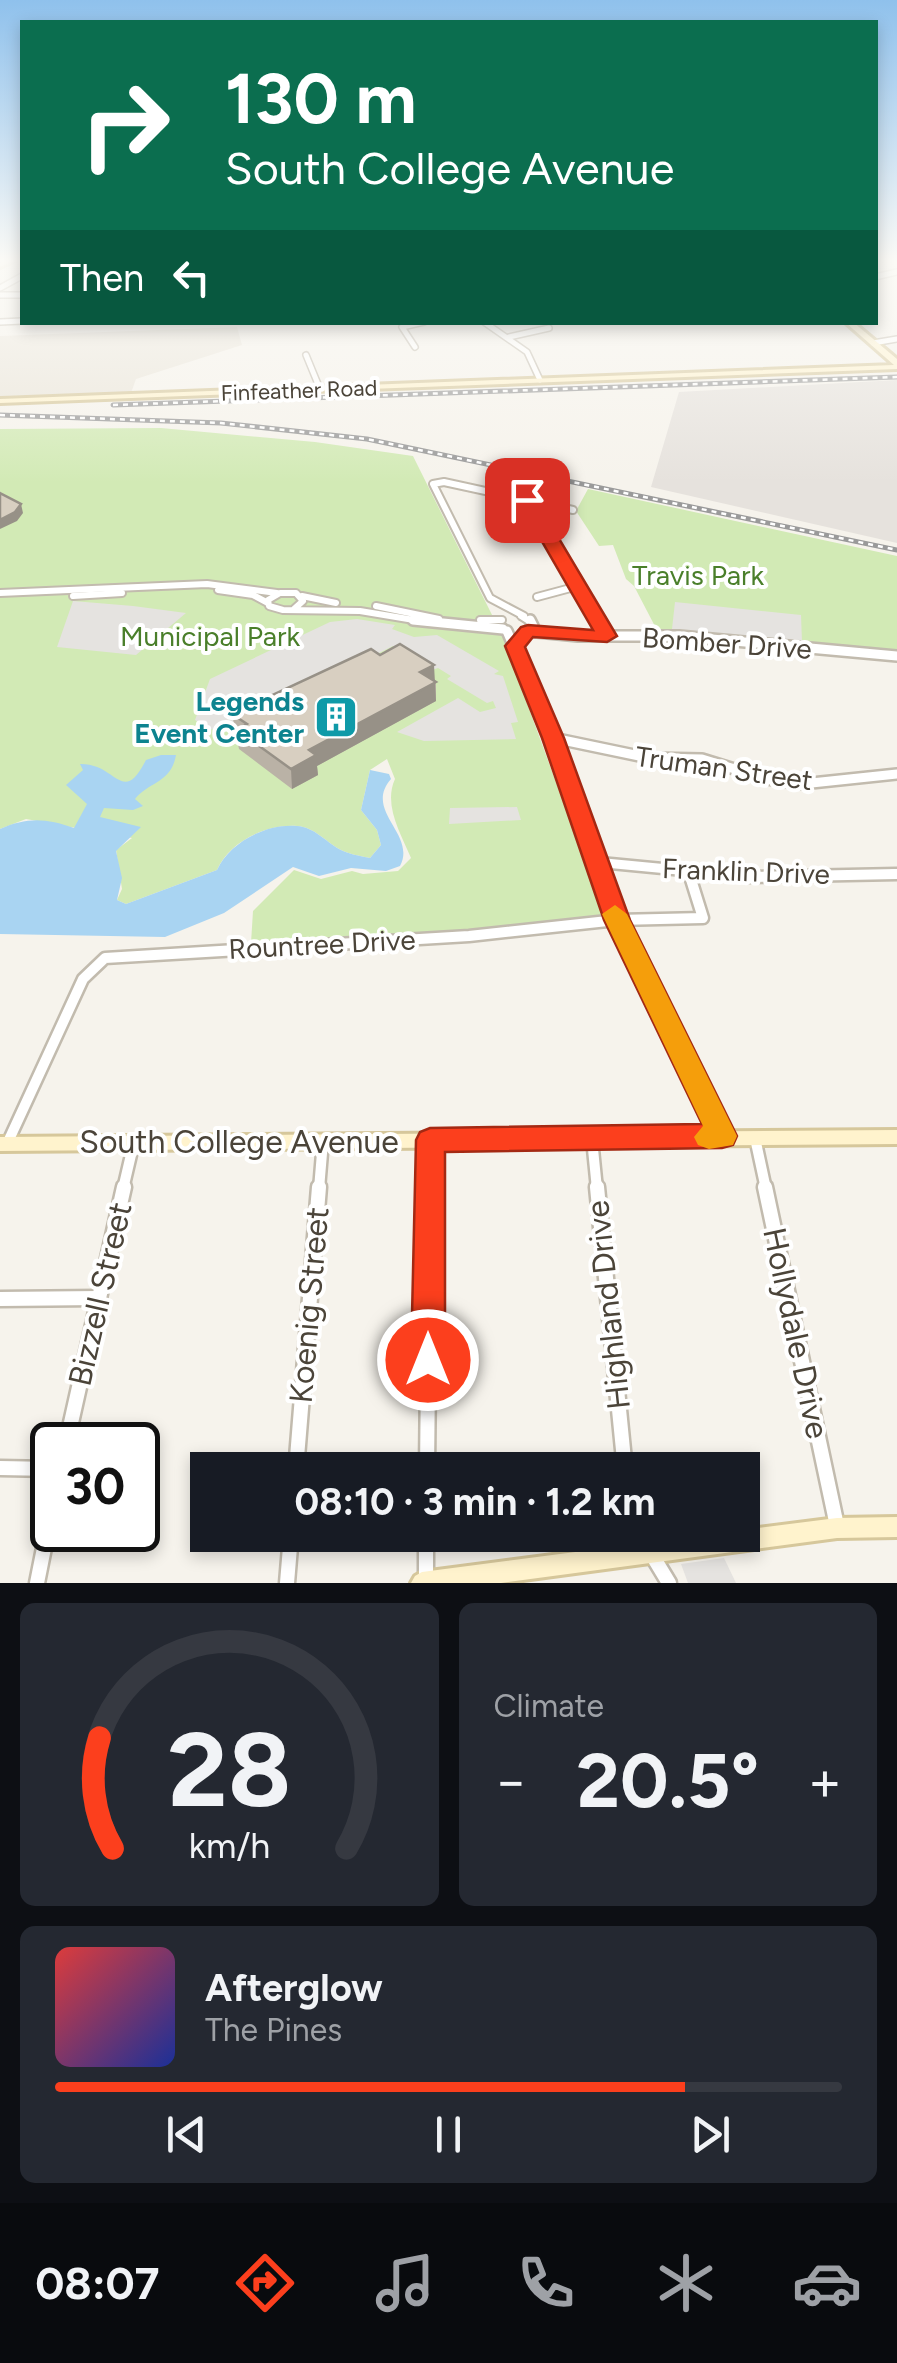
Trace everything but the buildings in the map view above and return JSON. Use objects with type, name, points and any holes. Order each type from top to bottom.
[{"type":"street","points":[[407,335],[415,346]]},
{"type":"street","points":[[505,335],[533,357],[540,380]]},
{"type":"street","points":[[509,337],[518,335]]},
{"type":"street","points":[[864,335],[897,365]]},
{"type":"street","points":[[873,342],[897,339]]},
{"type":"street","points":[[306,355],[320,389]]},
{"type":"street","name":"Finfeather Road","points":[[0,401],[897,365]]},
{"type":"street","points":[[573,510],[437,482],[433,487],[485,588],[500,606],[553,738],[617,920],[722,1136]]},
{"type":"street","points":[[527,500],[607,636]]},
{"type":"street","points":[[0,596],[190,584],[504,624]]},
{"type":"street","points":[[537,597],[578,586]]},
{"type":"street","points":[[0,596],[206,590],[253,595],[277,610],[337,608],[423,622],[504,624],[524,616]]},
{"type":"street","points":[[268,603],[280,593]]},
{"type":"street","points":[[294,609],[303,601],[300,596]]},
{"type":"street","points":[[500,606],[524,616]]},
{"type":"street","points":[[514,646],[528,629],[524,616]]},
{"type":"street","name":"Bomber Drive","points":[[504,624],[556,635],[680,636],[897,656]]},
{"type":"street","name":"Truman Street","points":[[553,738],[649,758],[702,759],[767,779],[802,784],[897,774]]},
{"type":"street","name":"Franklin Drive","points":[[595,862],[750,877],[897,874]]},
{"type":"street","name":"Rountree Drive","points":[[3,1144],[83,979],[105,958],[469,936],[617,920],[704,918],[689,873]]},
{"type":"street","name":"South College Avenue","points":[[3,1144],[897,1137]]},
{"type":"street","name":"Hollydale Drive","points":[[754,1138],[837,1528]]},
{"type":"street","name":"Koenig Street","points":[[297,1452],[323,1140]]},
{"type":"street","points":[[427,1452],[430,1140]]},
{"type":"street","name":"Highland Drive","points":[[592,1140],[623,1452]]},
{"type":"street","name":"Bizzell Street","points":[[71,1422],[134,1142]]},
{"type":"street","points":[[0,1299],[99,1298]]},
{"type":"street","points":[[0,1468],[30,1468]]},
{"type":"street","points":[[760,1534],[897,1528]]},
{"type":"street","points":[[36,1583],[43,1552]]},
{"type":"street","points":[[286,1583],[289,1552]]},
{"type":"street","points":[[425,1552],[424,1583],[600,1552]]},
{"type":"street","points":[[650,1552],[670,1583]]},
{"type":"shaded area","points":[[239,335],[242,345],[136,379],[131,393],[0,396],[0,336]]},
{"type":"shaded area","points":[[897,380],[897,543],[651,487],[679,392]]},
{"type":"shaded area","points":[[73,601],[186,613],[136,655],[57,647]]},
{"type":"shaded area","points":[[675,602],[801,615],[802,642],[672,629]]},
{"type":"shaded area","points":[[357,619],[395,625],[392,629],[414,637],[437,635],[499,671],[494,674],[503,676],[518,722],[511,723],[516,739],[424,741],[397,732],[458,698],[480,712],[496,708],[493,701],[487,703],[447,679],[451,676],[438,668],[432,670],[393,646],[223,731],[195,720],[210,679],[330,622]]},
{"type":"shaded area","points":[[517,807],[521,820],[449,824],[450,808]]},
{"type":"shaded area","points":[[724,1558],[736,1583],[688,1583],[681,1564]]},
{"type":"green space","name":"Municipal Park","points":[[161,428],[315,442],[413,456],[502,635],[605,916],[515,927],[251,943],[253,911],[294,870],[321,879],[352,871],[398,871],[411,858],[392,809],[395,779],[387,759],[370,770],[361,810],[377,830],[381,845],[370,858],[343,851],[303,827],[273,828],[239,843],[217,870],[126,904],[117,900],[122,889],[116,850],[132,838],[26,819],[0,829],[0,429]]},
{"type":"green space","name":"Travis Park","points":[[588,489],[897,556],[897,654],[659,634],[634,586],[626,579],[613,545],[599,546],[576,511]]},
{"type":"water","points":[[176,755],[170,771],[135,799],[143,806],[133,810],[104,808],[100,817],[141,827],[116,851],[122,878],[117,900],[126,904],[217,870],[239,843],[261,831],[285,826],[303,827],[343,851],[370,858],[381,845],[377,830],[361,810],[370,770],[389,774],[391,779],[383,802],[402,843],[400,866],[386,871],[351,868],[319,876],[293,867],[224,913],[165,937],[0,934],[0,829],[37,820],[74,828],[87,804],[66,785],[83,770],[80,764],[92,765],[124,782],[138,774],[146,760]]},
{"type":"railway","points":[[113,405],[897,377]]},
{"type":"railway","points":[[0,415],[221,423],[367,439],[897,550]]},
{"type":"slow traffic","points":[[615,914],[722,1136],[709,1137]]},
{"type":"place","name":"Legends Event Center","points":[[336,717]]},
{"type":"route","points":[[428,1360],[430,1140],[722,1136],[617,920],[553,738],[514,646],[528,631],[607,636],[527,500]]}]
